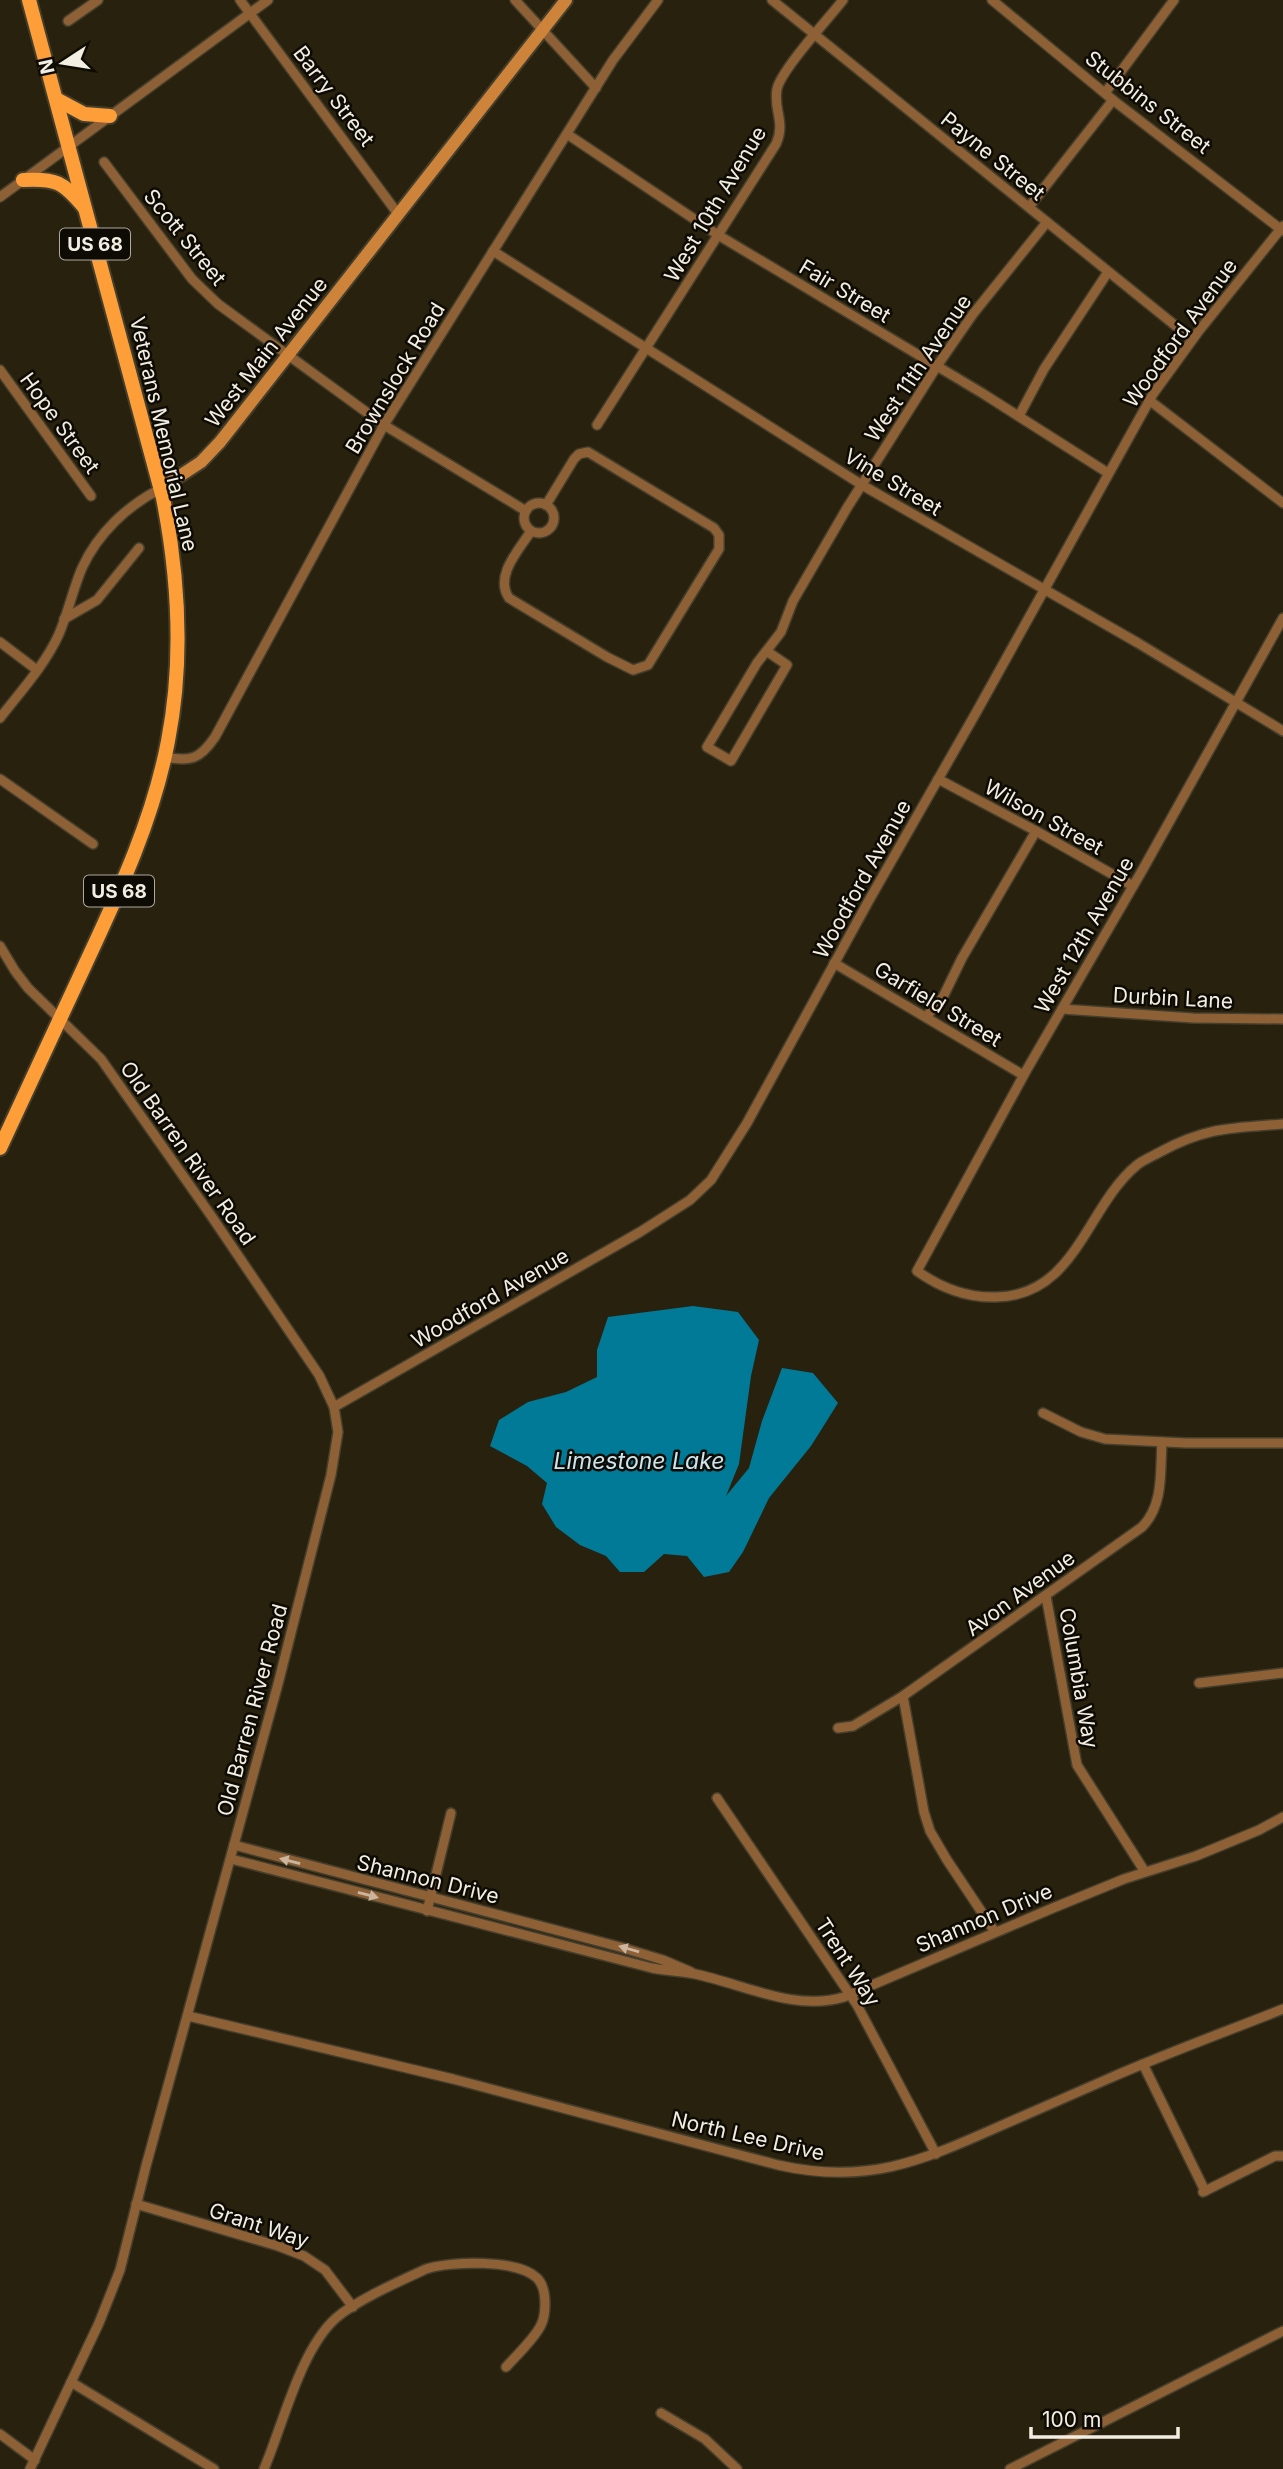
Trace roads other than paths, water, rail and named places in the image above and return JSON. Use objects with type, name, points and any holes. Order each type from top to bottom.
[{"type":"main road","name":"Veterans Memorial Lane","points":[[0,1148],[139,844],[165,757],[176,687],[178,632],[172,551],[160,489],[29,0]]},
{"type":"main road","points":[[56,99],[84,114],[110,116]]},
{"type":"main road","points":[[23,180],[55,180],[67,188],[86,208]]},
{"type":"street","points":[[68,21],[98,0]]},
{"type":"street","name":"Barry Street","points":[[240,0],[398,214]]},
{"type":"street","points":[[0,197],[268,0]]},
{"type":"street","points":[[514,0],[596,88]]},
{"type":"street","name":"West Main Avenue","points":[[0,718],[51,649],[82,568],[101,537],[123,513],[189,471],[209,454],[566,0]]},
{"type":"street","name":"Brownslock Road","points":[[165,757],[183,760],[197,757],[215,737],[384,425],[620,50],[659,0]]},
{"type":"street","name":"Payne Street","points":[[772,0],[1192,340]]},
{"type":"street","name":"West 10th Avenue","points":[[597,425],[776,144],[782,127],[777,99],[778,87],[798,55],[843,0]]},
{"type":"street","name":"Stubbins Street","points":[[992,0],[1113,100],[1282,228]]},
{"type":"street","points":[[1105,93],[1174,0]]},
{"type":"street","points":[[1030,207],[1113,100]]},
{"type":"street","name":"Fair Street","points":[[567,134],[718,235],[937,366],[1108,473]]},
{"type":"street","name":"Scott Street","points":[[104,162],[200,288],[237,319],[384,425],[526,511]]},
{"type":"street","name":"West 11th Avenue","points":[[768,652],[787,665],[730,761],[707,747],[757,663],[781,632],[797,594],[937,366],[972,314],[1047,222]]},
{"type":"street","name":"Woodford Avenue","points":[[334,1407],[629,1239],[701,1191],[721,1168],[1149,400],[1192,340],[1282,228]]},
{"type":"street","name":"Vine Street","points":[[493,251],[862,485],[1283,731]]},
{"type":"street","points":[[1018,416],[1051,359],[1108,272]]},
{"type":"street","name":"Hope Street","points":[[0,371],[91,496]]},
{"type":"street","points":[[1149,400],[1283,503]]},
{"type":"street","points":[[531,531],[505,572],[503,587],[509,598],[633,670],[648,665],[719,549],[719,535],[714,528],[588,452],[583,452],[574,459],[546,505]]},
{"type":"street","points":[[536,503],[546,505],[554,516],[552,525],[540,533],[531,531],[525,523],[526,511],[536,503]]},
{"type":"street","points":[[64,619],[97,600],[139,548]]},
{"type":"street","name":"West 12th Avenue","points":[[1283,618],[1133,886],[1023,1075],[917,1271],[936,1285],[975,1297],[1015,1297],[1056,1275],[1086,1236],[1105,1200],[1137,1164],[1189,1136],[1220,1128],[1283,1124]]},
{"type":"street","points":[[0,642],[37,670]]},
{"type":"street","points":[[0,779],[93,844]]},
{"type":"street","name":"Wilson Street","points":[[938,779],[1133,886]]},
{"type":"street","points":[[926,1017],[943,997],[962,958],[1036,831]]},
{"type":"street","name":"Old Barren River Road","points":[[0,946],[22,980],[101,1059],[304,1351],[323,1381],[334,1407],[337,1440],[331,1475],[231,1859],[120,2270],[32,2464]]},
{"type":"street","name":"Garfield Street","points":[[834,963],[1023,1075]]},
{"type":"street","name":"Durbin Lane","points":[[1062,1009],[1193,1018],[1283,1019]]},
{"type":"street","points":[[1043,1413],[1092,1436],[1118,1440],[1283,1443]]},
{"type":"street","name":"Avon Avenue","points":[[838,1728],[853,1726],[902,1696],[1142,1527],[1150,1518],[1158,1495],[1162,1442]]},
{"type":"street","name":"Columbia Way","points":[[1046,1596],[1077,1765],[1145,1872]]},
{"type":"street","points":[[1199,1684],[1283,1673]]},
{"type":"street","points":[[902,1696],[930,1831],[995,1932]]},
{"type":"street","name":"Trent Way","points":[[717,1798],[850,1994],[936,2154]]},
{"type":"street","points":[[427,1911],[451,1813]]},
{"type":"street","name":"Shannon Drive","points":[[231,1859],[660,1970],[692,1973],[805,2001],[832,2001],[1089,1893],[1196,1856],[1283,1817]]},
{"type":"street","name":"Shannon Drive","points":[[234,1845],[663,1960],[692,1973]]},
{"type":"street","points":[[329,1885],[332,1872]]},
{"type":"street","points":[[562,1946],[566,1933]]},
{"type":"street","name":"North Lee Drive","points":[[188,2017],[453,2079],[795,2169],[829,2173],[864,2172],[900,2166],[936,2154],[1143,2064],[1283,2009]]},
{"type":"street","points":[[1143,2064],[1204,2192],[1275,2156],[1283,2155]]},
{"type":"street","name":"Grant Way","points":[[136,2204],[304,2256],[325,2270],[353,2307]]},
{"type":"street","points":[[264,2469],[297,2382],[313,2347],[327,2327],[353,2307],[414,2275],[439,2265],[469,2262],[526,2272],[541,2282],[545,2298],[541,2326],[506,2367]]},
{"type":"street","points":[[1010,2469],[1283,2331]]},
{"type":"street","points":[[71,2382],[214,2469]]},
{"type":"street","points":[[660,2413],[705,2439],[737,2469]]},
{"type":"street","points":[[0,2434],[32,2464]]},
{"type":"water","name":"Limestone Lake","points":[[693,1306],[738,1312],[759,1340],[751,1376],[739,1464],[726,1496],[749,1468],[762,1421],[782,1368],[813,1373],[838,1403],[811,1446],[769,1498],[743,1552],[729,1572],[704,1577],[687,1556],[664,1554],[644,1572],[620,1572],[606,1556],[580,1545],[556,1527],[542,1504],[547,1483],[527,1466],[490,1446],[499,1420],[528,1402],[566,1392],[597,1377],[597,1350],[608,1317]]}]
